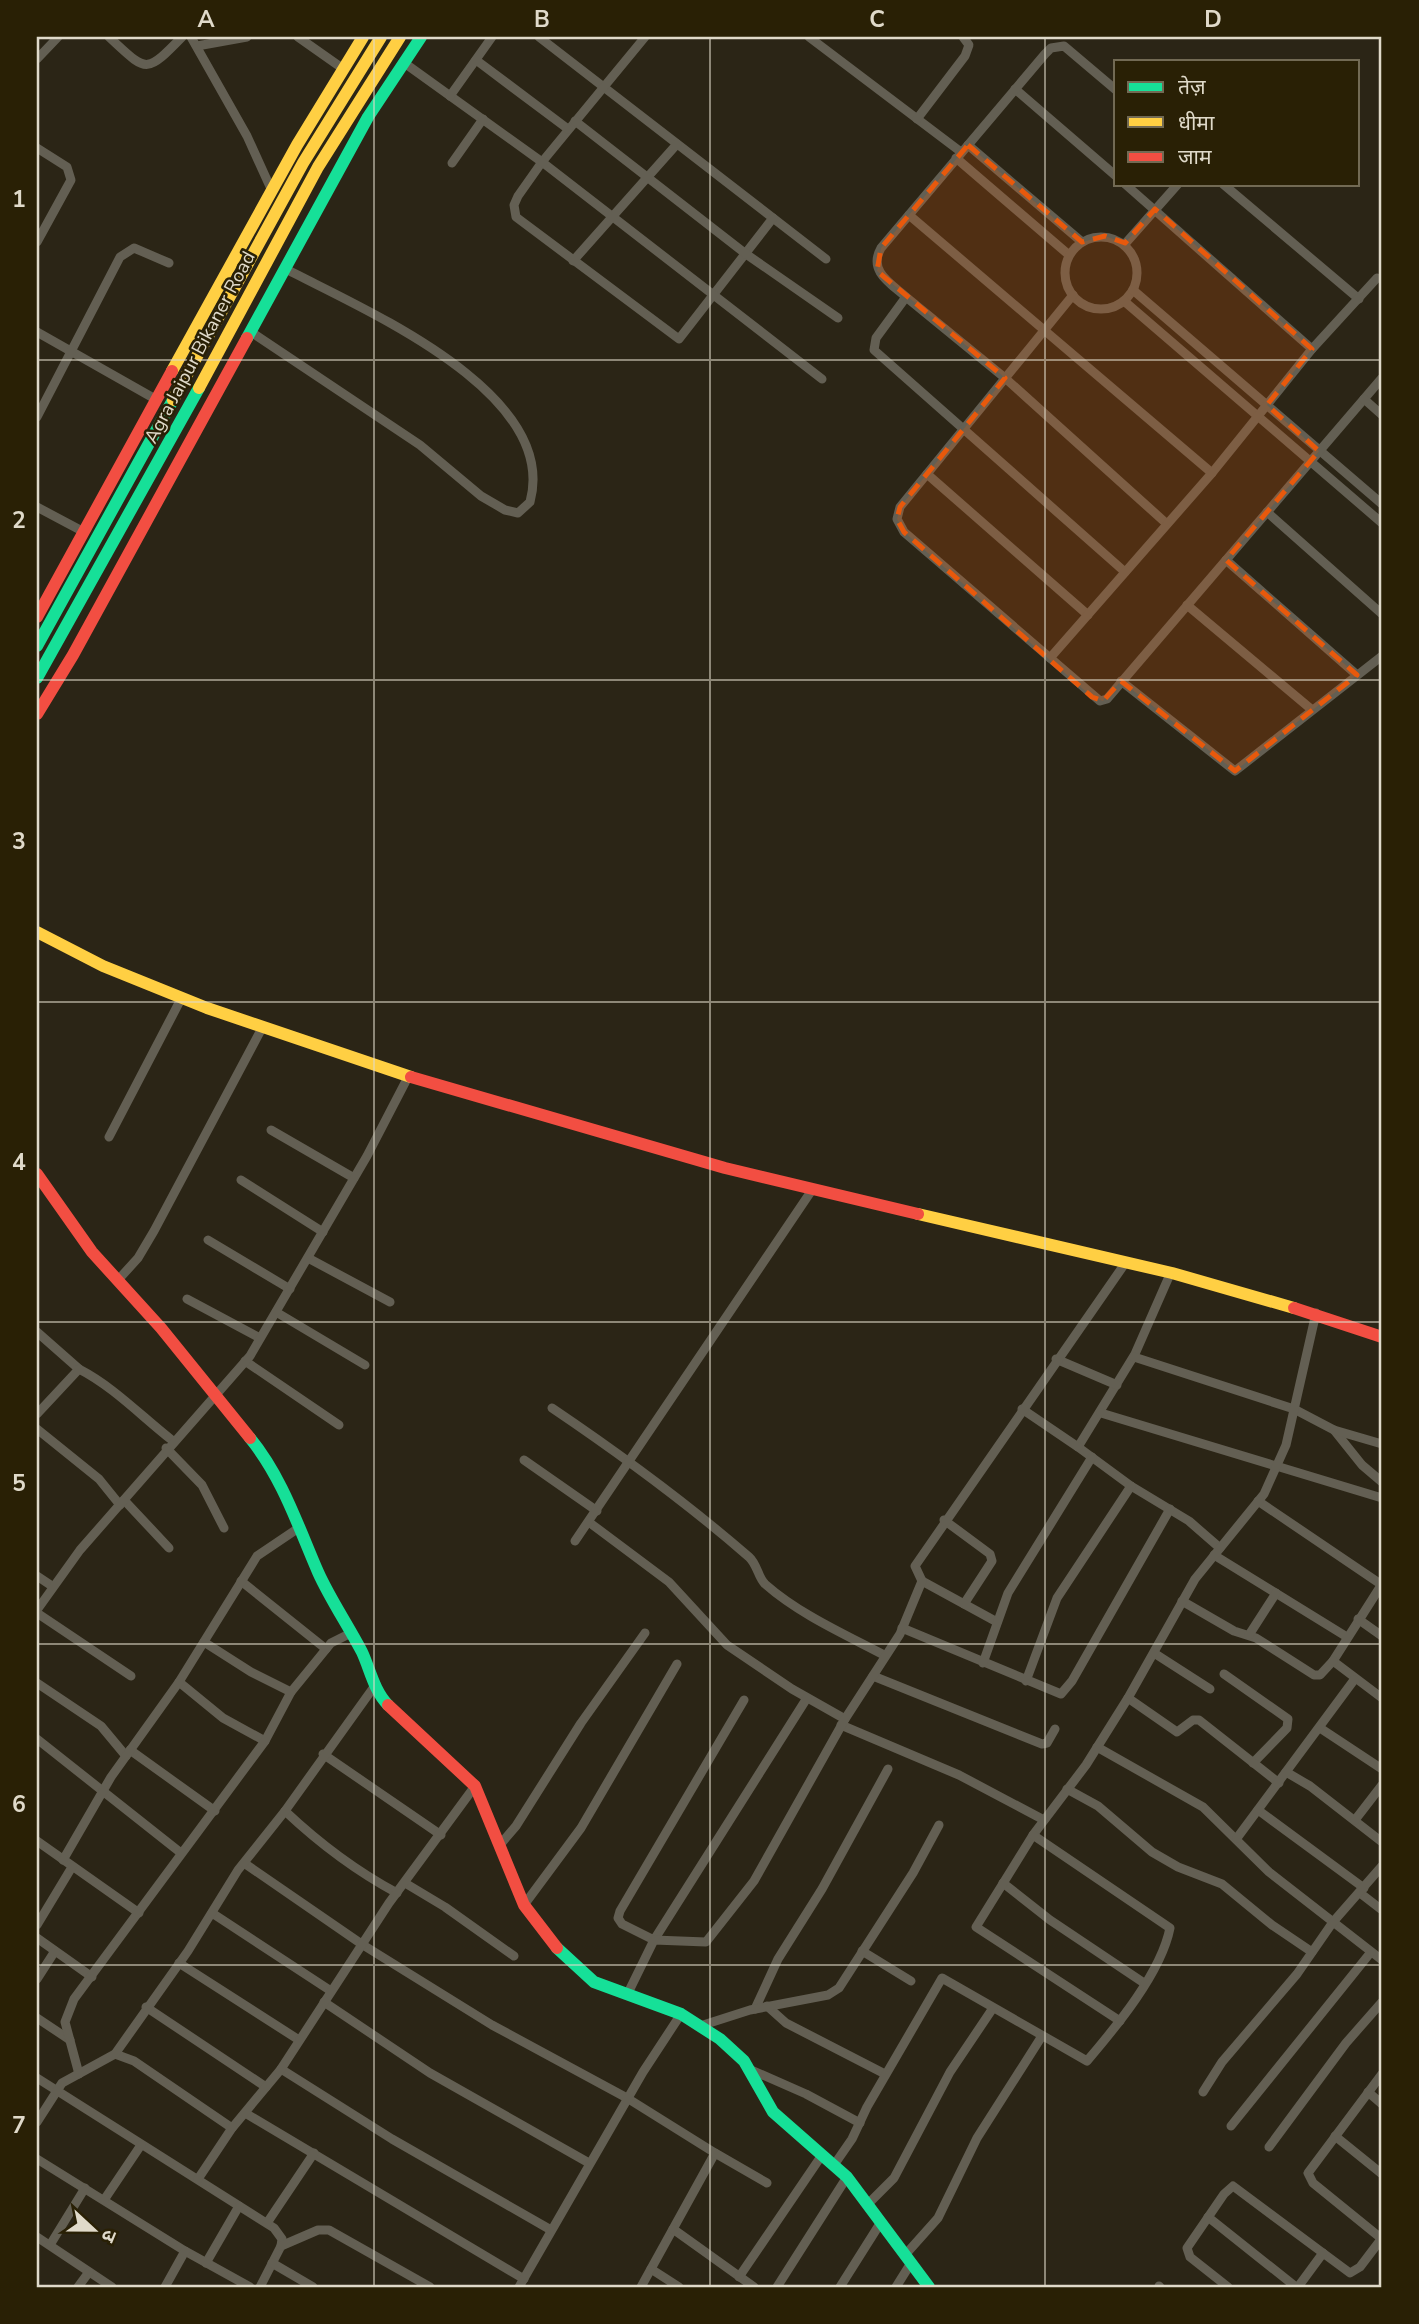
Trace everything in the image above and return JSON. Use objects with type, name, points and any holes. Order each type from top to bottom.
[{"type":"main road","points":[[52,619],[38,615],[272,191],[342,68],[363,37]]},
{"type":"main road","name":"Agra Jaipur Bikaner Road","points":[[37,646],[303,163],[381,37]]},
{"type":"main road","name":"Agra Jaipur Bikaner Road","points":[[37,678],[193,400],[318,167],[400,37]]},
{"type":"main road","points":[[37,713],[73,655],[369,117],[402,62],[421,37]]},
{"type":"main road","points":[[37,932],[64,950],[181,999],[261,1030],[408,1077],[812,1190],[1171,1272],[1316,1313],[1382,1337]]},
{"type":"main road","points":[[37,1174],[56,1206],[92,1252],[216,1395],[264,1455],[381,1698],[475,1786],[524,1905],[554,1945],[594,1982],[681,2014],[720,2039],[749,2069],[773,2112],[847,2177],[929,2287]]},
{"type":"street","points":[[37,59],[58,37]]},
{"type":"street","points":[[109,37],[135,61],[150,66],[156,64],[182,37]]},
{"type":"street","points":[[247,37],[194,41],[247,136],[272,191]]},
{"type":"street","points":[[298,37],[342,68]]},
{"type":"street","points":[[450,96],[492,37]]},
{"type":"street","points":[[539,37],[826,259]]},
{"type":"street","points":[[645,37],[542,162],[518,196],[513,212],[676,338],[685,334],[773,218]]},
{"type":"street","points":[[809,37],[1082,242]]},
{"type":"street","points":[[917,119],[965,56],[969,45],[963,37]]},
{"type":"street","points":[[1114,88],[1071,51],[1058,45],[1045,54],[881,248],[875,261],[877,271],[1005,378],[1167,524]]},
{"type":"street","points":[[476,60],[568,129]]},
{"type":"street","points":[[402,62],[542,162],[822,379]]},
{"type":"street","points":[[1015,89],[1114,174]]},
{"type":"street","points":[[452,163],[483,119]]},
{"type":"street","points":[[575,121],[746,254],[838,318]]},
{"type":"street","points":[[573,261],[648,180],[677,144]]},
{"type":"street","points":[[37,148],[67,167],[71,180],[37,242]]},
{"type":"street","points":[[962,151],[1069,255]]},
{"type":"street","points":[[1127,186],[1312,349]]},
{"type":"street","points":[[1124,245],[1176,186]]},
{"type":"street","points":[[1225,186],[1359,299]]},
{"type":"street","points":[[909,215],[1045,328],[1212,473]]},
{"type":"street","points":[[1105,236],[1124,245],[1133,255],[1137,269],[1133,290],[1124,301],[1097,309],[1084,304],[1073,295],[1065,276],[1069,255],[1082,242],[1105,236]]},
{"type":"street","points":[[37,417],[120,257],[127,250],[142,250],[169,263]]},
{"type":"street","points":[[251,332],[420,445],[497,507],[517,513],[530,502],[533,473],[529,452],[515,425],[477,381],[437,351],[286,269]]},
{"type":"street","points":[[1050,658],[1212,473],[1312,349],[1377,278]]},
{"type":"street","points":[[1133,290],[1382,505]]},
{"type":"street","points":[[1073,295],[962,429],[897,514],[898,524],[904,533],[1100,701],[1107,699],[1382,378]]},
{"type":"street","points":[[906,297],[876,338],[874,351],[1125,572]]},
{"type":"street","points":[[1124,301],[1382,523]]},
{"type":"street","points":[[37,332],[157,400]]},
{"type":"street","points":[[1364,399],[1382,415]]},
{"type":"street","points":[[927,474],[1088,615]]},
{"type":"street","points":[[37,507],[84,532]]},
{"type":"street","points":[[1267,512],[1382,614]]},
{"type":"street","points":[[1226,559],[1357,675]]},
{"type":"street","points":[[1187,604],[1311,709]]},
{"type":"street","points":[[1121,681],[1235,771],[1382,656]]},
{"type":"street","points":[[109,1137],[181,999]]},
{"type":"street","points":[[118,1280],[138,1258],[154,1231],[261,1030]]},
{"type":"street","points":[[131,1676],[37,1612],[52,1586],[170,1445],[245,1361],[354,1178],[408,1077]]},
{"type":"street","points":[[271,1130],[354,1178]]},
{"type":"street","points":[[241,1180],[323,1232]]},
{"type":"street","points":[[575,1541],[590,1523],[671,1396],[812,1190]]},
{"type":"street","points":[[208,1240],[290,1289]]},
{"type":"street","points":[[308,1258],[390,1302]]},
{"type":"street","points":[[998,1622],[922,1581],[915,1566],[944,1520],[1056,1359],[1100,1303],[1126,1262]]},
{"type":"street","points":[[1078,1447],[1134,1357],[1171,1272]]},
{"type":"street","points":[[187,1299],[260,1338]]},
{"type":"street","points":[[276,1312],[365,1365]]},
{"type":"street","points":[[1120,2021],[976,1927],[1033,1835],[1097,1747],[1128,1698],[1195,1579],[1258,1502],[1286,1445],[1316,1313]]},
{"type":"street","points":[[37,1332],[79,1369],[105,1382],[170,1445],[202,1485],[224,1528]]},
{"type":"street","points":[[1134,1357],[1294,1409],[1334,1430],[1382,1444]]},
{"type":"street","points":[[1056,1359],[1117,1385]]},
{"type":"street","points":[[245,1361],[339,1425]]},
{"type":"street","points":[[37,1414],[79,1369]]},
{"type":"street","points":[[552,1408],[631,1462],[751,1559],[762,1581],[770,1587],[814,1618],[884,1655]]},
{"type":"street","points":[[1022,1409],[1131,1486],[1170,1509],[1217,1551],[1276,1593],[1347,1637]]},
{"type":"street","points":[[1101,1413],[1382,1498]]},
{"type":"street","points":[[37,1429],[99,1479],[169,1548]]},
{"type":"street","points":[[1334,1430],[1362,1465],[1382,1482]]},
{"type":"street","points":[[983,1663],[1019,1573],[1093,1457]]},
{"type":"street","points":[[524,1460],[597,1511]]},
{"type":"street","points":[[1026,1681],[1057,1598],[1131,1486]]},
{"type":"street","points":[[1182,1601],[1225,1626],[1249,1635],[1314,1675],[1320,1675],[1333,1661],[1382,1584],[1258,1502]]},
{"type":"street","points":[[902,1629],[1060,1694],[1066,1690],[1170,1509]]},
{"type":"street","points":[[944,1520],[990,1554],[992,1561],[964,1604]]},
{"type":"street","points":[[590,1523],[669,1582],[727,1645],[843,1722],[959,1775],[1044,1821]]},
{"type":"street","points":[[63,1860],[103,1791],[180,1682],[257,1556],[300,1527]]},
{"type":"street","points":[[37,1576],[52,1586]]},
{"type":"street","points":[[242,1581],[326,1648]]},
{"type":"street","points":[[744,1700],[620,1911],[618,1918],[622,1924],[654,1940],[706,1942],[727,1919],[754,1881],[843,1722],[902,1629],[922,1581]]},
{"type":"street","points":[[1249,1635],[1276,1593]]},
{"type":"street","points":[[1358,1619],[1382,1636]]},
{"type":"street","points":[[79,2074],[66,2013],[265,1741],[291,1692],[326,1648],[351,1633]]},
{"type":"street","points":[[499,1846],[509,1836],[581,1723],[645,1633]]},
{"type":"street","points":[[204,1642],[251,1672],[291,1692]]},
{"type":"street","points":[[1154,1653],[1210,1689]]},
{"type":"street","points":[[1333,1661],[1354,1680],[1382,1698]]},
{"type":"street","points":[[524,1905],[581,1828],[677,1664]]},
{"type":"street","points":[[1224,1674],[1288,1719],[1287,1728],[1253,1763]]},
{"type":"street","points":[[873,1676],[1042,1744],[1047,1743],[1055,1729]]},
{"type":"street","points":[[1237,1838],[1354,1680]]},
{"type":"street","points":[[180,1682],[222,1718],[265,1741]]},
{"type":"street","points":[[37,1683],[101,1726],[128,1753],[215,1811]]},
{"type":"street","points":[[37,2122],[62,2083],[115,2054],[179,1963],[244,1863],[285,1811],[323,1754],[376,1684]]},
{"type":"street","points":[[628,1993],[654,1940],[807,1698]]},
{"type":"street","points":[[1128,1698],[1177,1732],[1193,1720],[1199,1720],[1279,1783]]},
{"type":"street","points":[[1320,1728],[1382,1769]]},
{"type":"street","points":[[37,1739],[181,1853]]},
{"type":"street","points":[[1097,1747],[1203,1807],[1269,1872],[1382,1960]]},
{"type":"street","points":[[323,1754],[441,1835]]},
{"type":"street","points":[[755,2009],[778,1959],[822,1889],[888,1769]]},
{"type":"street","points":[[1286,1772],[1382,1842]]},
{"type":"street","points":[[1355,1820],[1382,1785]]},
{"type":"street","points":[[198,2179],[232,2129],[281,2069],[397,1893],[475,1786]]},
{"type":"street","points":[[1067,1789],[1098,1806],[1152,1852],[1178,1867],[1222,1884],[1312,1952]]},
{"type":"street","points":[[1258,1810],[1362,1890],[1382,1910]]},
{"type":"street","points":[[285,1811],[317,1840],[371,1879],[397,1893]]},
{"type":"street","points":[[700,2026],[755,2009],[834,1992],[913,1872],[939,1825]]},
{"type":"street","points":[[834,2165],[942,1978],[1087,2061],[1120,2021],[1144,1983],[1170,1928],[1033,1835]]},
{"type":"street","points":[[37,1841],[139,1913]]},
{"type":"street","points":[[244,1863],[363,1945],[492,2025],[627,2098],[766,2183]]},
{"type":"street","points":[[1203,2092],[1222,2062],[1312,1952],[1333,1922],[1382,1866]]},
{"type":"street","points":[[37,1924],[72,1867]]},
{"type":"street","points":[[405,1883],[514,1955]]},
{"type":"street","points":[[1003,1883],[1050,1920],[1144,1983]]},
{"type":"street","points":[[212,1913],[331,1991]]},
{"type":"street","points":[[37,1938],[92,1977]]},
{"type":"street","points":[[37,1979],[55,1951]]},
{"type":"street","points":[[862,1951],[911,1981]]},
{"type":"street","points":[[1231,2126],[1371,1952]]},
{"type":"street","points":[[179,1963],[299,2040]]},
{"type":"street","points":[[324,2002],[430,2073],[589,2163]]},
{"type":"street","points":[[1269,2147],[1346,2043],[1382,2002]]},
{"type":"street","points":[[767,2006],[786,2024],[886,2074]]},
{"type":"street","points":[[146,2007],[266,2087]]},
{"type":"street","points":[[868,2204],[894,2178],[950,2072],[993,2008]]},
{"type":"street","points":[[245,2113],[314,2153],[521,2283],[627,2098],[681,2014]]},
{"type":"street","points":[[37,2018],[70,2039]]},
{"type":"street","points":[[896,2287],[908,2259],[938,2218],[977,2138],[1042,2036]]},
{"type":"street","points":[[115,2054],[134,2061],[232,2129]]},
{"type":"street","points":[[281,2069],[392,2139],[551,2230]]},
{"type":"street","points":[[749,2069],[806,2094],[860,2123]]},
{"type":"street","points":[[1228,2287],[1187,2253],[1208,2217],[1233,2186],[1350,2273],[1360,2267],[1381,2243],[1308,2178],[1309,2169],[1382,2074]]},
{"type":"street","points":[[37,2078],[279,2233],[281,2246],[260,2287]]},
{"type":"street","points":[[1368,2092],[1382,2104]]},
{"type":"street","points":[[1335,2136],[1382,2174]]},
{"type":"street","points":[[104,2200],[141,2145]]},
{"type":"street","points":[[267,2223],[314,2153]]},
{"type":"street","points":[[641,2287],[715,2153]]},
{"type":"street","points":[[739,2277],[822,2155]]},
{"type":"street","points":[[37,2159],[185,2251],[250,2287]]},
{"type":"street","points":[[777,2287],[847,2177]]},
{"type":"street","points":[[50,2245],[85,2188]]},
{"type":"street","points":[[206,2263],[239,2206]]},
{"type":"street","points":[[1208,2217],[1297,2287],[1323,2253]]},
{"type":"street","points":[[840,2287],[881,2222]]},
{"type":"street","points":[[673,2229],[754,2287]]},
{"type":"street","points":[[281,2246],[318,2230],[329,2230],[430,2287]]},
{"type":"street","points":[[37,2237],[112,2287]]},
{"type":"street","points":[[165,2287],[185,2251]]},
{"type":"street","points":[[272,2263],[313,2287]]},
{"type":"street","points":[[651,2269],[679,2287]]},
{"type":"street","points":[[78,2287],[89,2272]]},
{"type":"highlighted area","points":[[968,145],[1082,242],[1105,236],[1125,243],[1155,209],[1312,349],[1267,405],[1319,451],[1226,560],[1357,675],[1235,771],[1121,681],[1103,701],[1092,697],[904,532],[897,519],[900,507],[1005,378],[877,271],[881,248]]},
{"type":"traffic: fast","points":[[247,338],[368,117],[421,37]]},
{"type":"traffic: fast","points":[[37,678],[199,388]]},
{"type":"traffic: fast","points":[[37,646],[173,400]]},
{"type":"traffic: fast","points":[[250,1438],[280,1485],[323,1582],[362,1652],[379,1693],[388,1705]]},
{"type":"traffic: fast","points":[[557,1948],[594,1982],[681,2014],[720,2039],[744,2061],[773,2112],[847,2177],[929,2287]]},
{"type":"traffic: slow","points":[[172,371],[297,145],[363,37]]},
{"type":"traffic: slow","points":[[173,400],[303,163],[381,37]]},
{"type":"traffic: slow","points":[[199,388],[318,167],[400,37]]},
{"type":"traffic: slow","points":[[37,932],[103,966],[207,1008],[411,1077]]},
{"type":"traffic: slow","points":[[918,1214],[1172,1273],[1294,1308]]},
{"type":"traffic: jam","points":[[37,714],[73,655],[247,338]]},
{"type":"traffic: jam","points":[[37,617],[172,371]]},
{"type":"traffic: jam","points":[[411,1077],[725,1168],[918,1214]]},
{"type":"traffic: jam","points":[[37,1174],[92,1252],[161,1328],[250,1438]]},
{"type":"traffic: jam","points":[[1294,1308],[1382,1337]]},
{"type":"traffic: jam","points":[[388,1705],[475,1786],[524,1905],[557,1948]]}]
